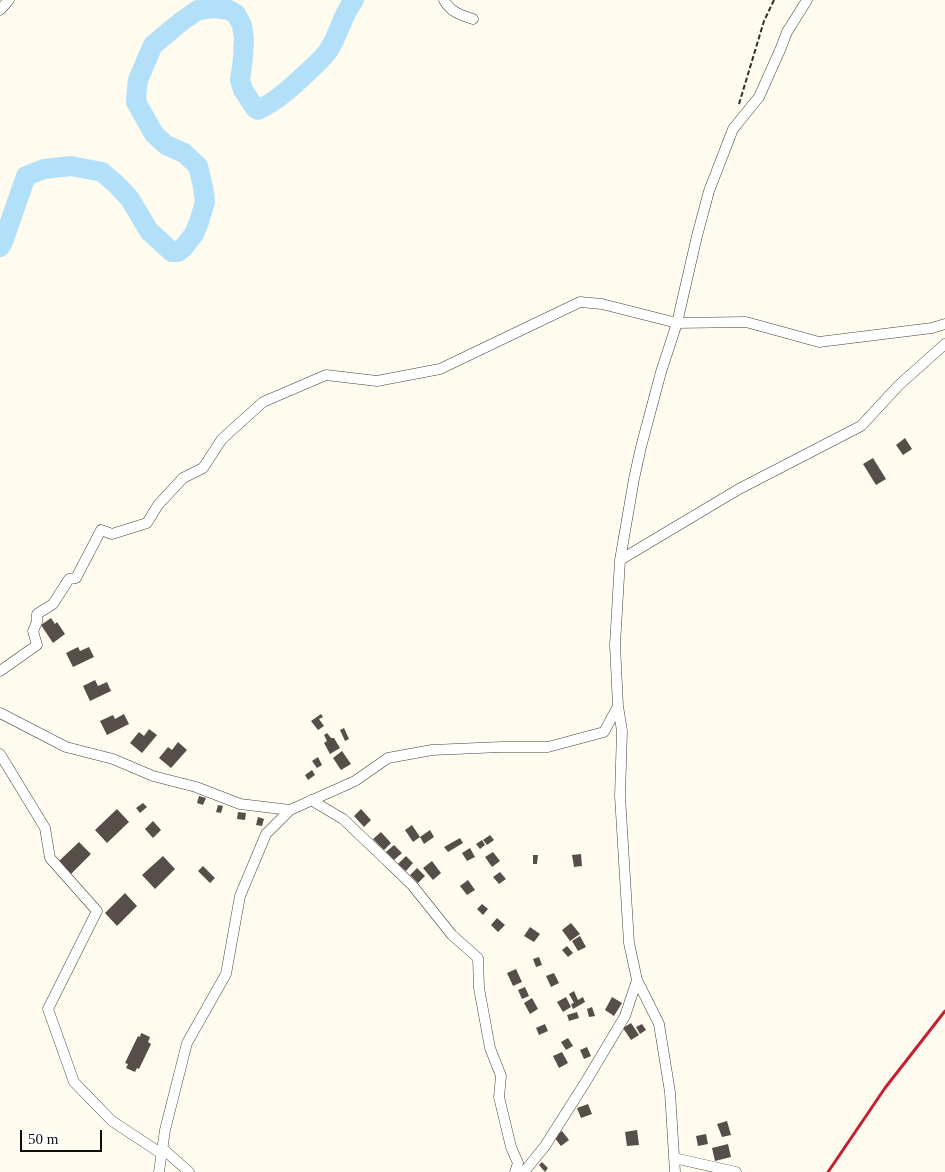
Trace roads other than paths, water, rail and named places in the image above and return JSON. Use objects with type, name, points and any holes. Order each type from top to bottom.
[{"type":"street","points":[[0,10],[9,0]]},
{"type":"street","points":[[444,0],[447,6],[457,14],[473,20]]},
{"type":"street","points":[[675,1172],[670,1092],[659,1024],[637,980],[629,943],[620,796],[622,731],[618,706],[615,645],[620,560],[641,447],[660,372],[677,323],[709,191],[733,129],[758,97],[780,50],[786,32],[807,0]]},
{"type":"street","points":[[0,671],[37,645],[33,632],[37,622],[37,614],[53,604],[69,579],[76,578],[101,530],[112,534],[147,523],[158,505],[183,478],[203,468],[222,439],[263,402],[326,375],[377,381],[440,369],[580,302],[602,304],[677,323],[746,322],[820,342],[932,328],[945,324]]},
{"type":"street","points":[[620,560],[739,489],[861,426],[899,385],[945,344]]},
{"type":"street","points":[[159,1172],[165,1130],[188,1043],[226,974],[240,896],[266,834],[290,810],[355,781],[388,758],[432,750],[500,747],[548,748],[604,732],[618,706]]},
{"type":"street","points":[[0,713],[66,747],[113,758],[154,776],[196,787],[240,804],[290,810]]},
{"type":"street","points":[[0,754],[45,828],[50,858],[97,910],[48,1009],[74,1082],[112,1121],[162,1151],[189,1172]]},
{"type":"street","points":[[311,800],[343,819],[412,885],[452,935],[478,958],[479,988],[490,1048],[501,1076],[499,1097],[511,1147],[518,1163],[515,1172]]},
{"type":"street","points":[[524,1172],[545,1146],[625,1016],[637,980]]},
{"type":"street","points":[[674,1158],[736,1172]]},
{"type":"waterway","points":[[0,247],[26,176],[44,169],[71,166],[102,172],[130,199],[149,231],[172,252],[178,252],[194,234],[205,202],[198,166],[184,153],[166,145],[154,134],[136,102],[138,80],[153,45],[198,10],[214,8],[229,10],[236,14],[242,25],[244,39],[240,80],[243,90],[258,110],[286,91],[325,55],[332,45],[346,12],[354,0]]},
{"type":"railway","points":[[828,1172],[885,1088],[945,1011]]}]
